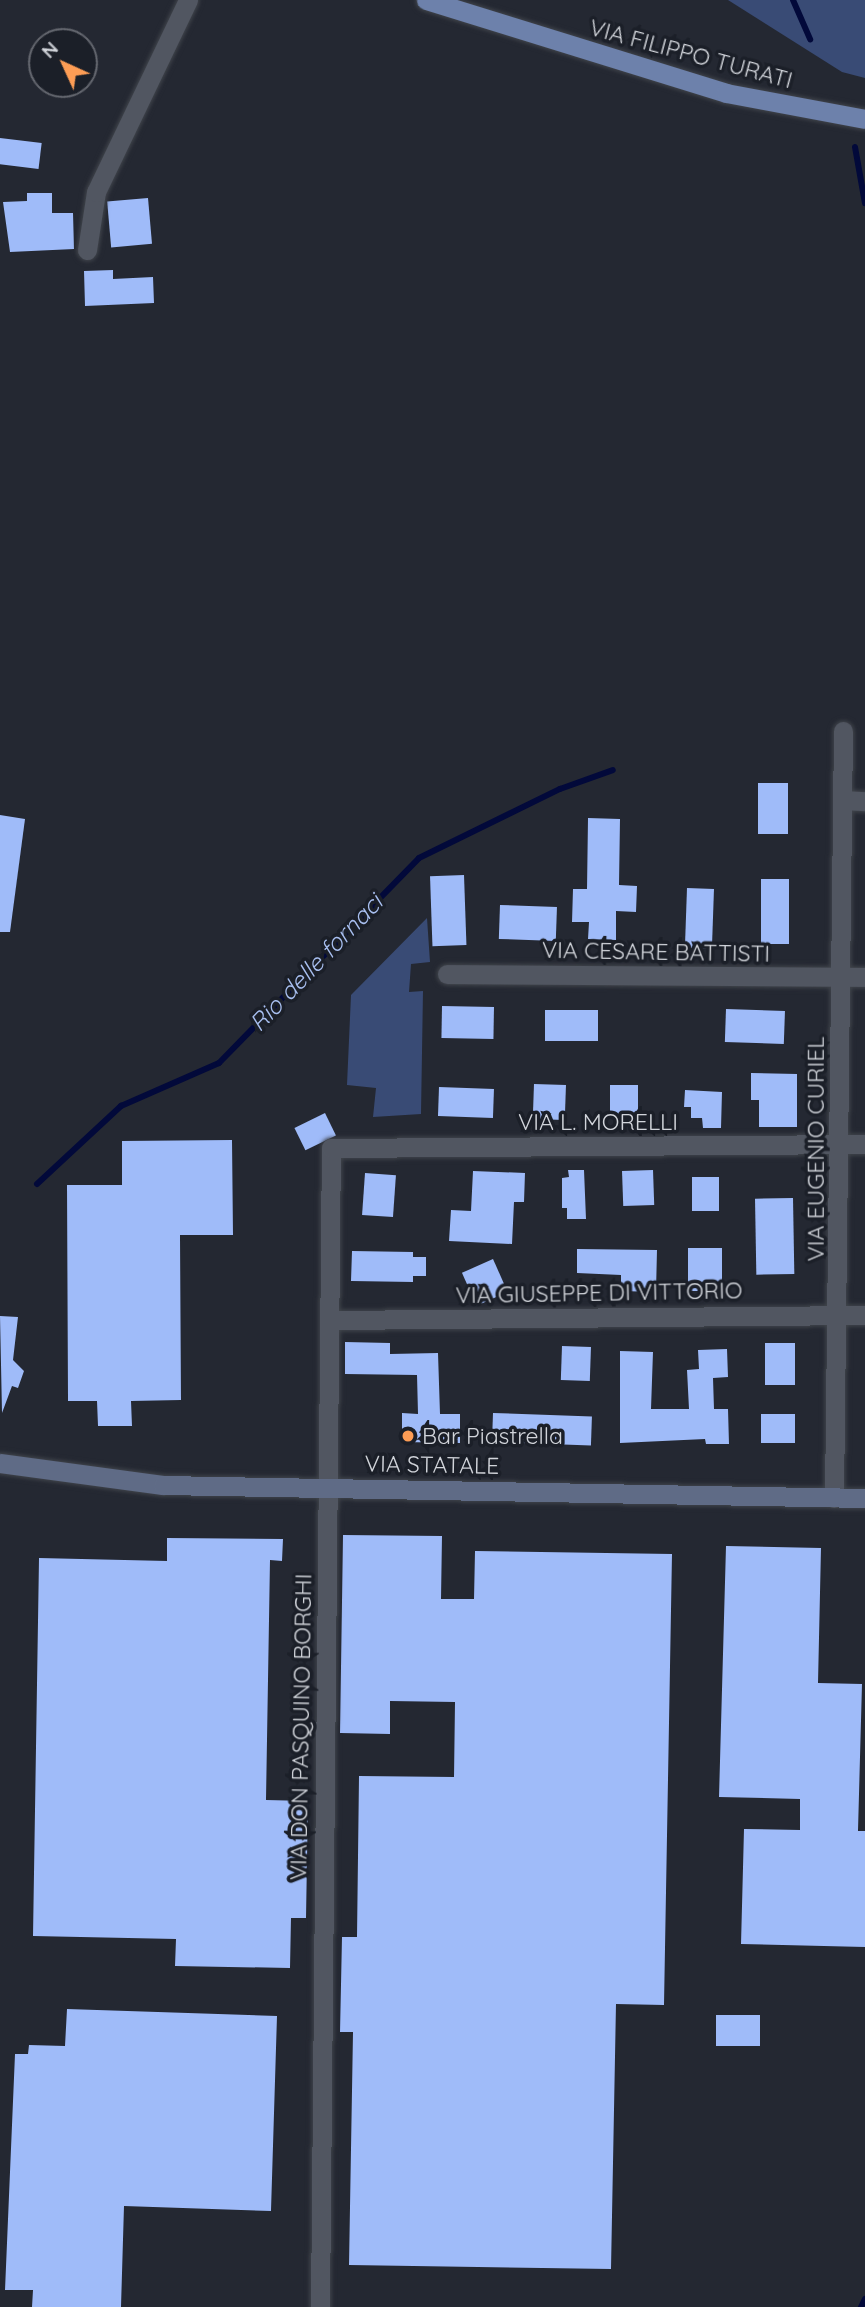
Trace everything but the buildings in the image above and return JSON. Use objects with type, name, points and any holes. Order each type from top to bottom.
[{"type":"main road","name":"VIA FILIPPO TURATI","points":[[426,0],[726,93],[865,119]]},
{"type":"main road","name":"VIA STATALE","points":[[0,1463],[163,1485],[865,1498]]},
{"type":"street","points":[[87,250],[96,192],[188,0]]},
{"type":"street","name":"VIA EUGENIO CURIEL","points":[[834,1498],[839,1315],[843,731]]},
{"type":"street","points":[[843,800],[865,801]]},
{"type":"street","name":"VIA CESARE BATTISTI","points":[[447,974],[865,977]]},
{"type":"street","name":"VIA L. MORELLI","points":[[331,1148],[865,1144]]},
{"type":"street","name":"VIA DON PASQUINO BORGHI","points":[[320,2307],[328,1488],[333,1320],[331,1148]]},
{"type":"street","name":"VIA GIUSEPPE DI VITTORIO","points":[[333,1320],[865,1315]]},
{"type":"shaded area","points":[[728,0],[865,0],[865,78],[842,72]]},
{"type":"shaded area","points":[[427,918],[430,962],[411,964],[409,992],[423,991],[421,1114],[373,1117],[376,1088],[347,1085],[351,995]]},
{"type":"waterway","points":[[793,0],[810,39]]},
{"type":"waterway","points":[[855,147],[865,203]]},
{"type":"waterway","name":"Rio delle fornaci","points":[[37,1184],[121,1106],[219,1063],[419,858],[560,789],[613,770]]},
{"type":"waterway","points":[[861,2307],[865,2299]]},
{"type":"place","name":"Bar Piastrella","points":[[408,1436]]}]
